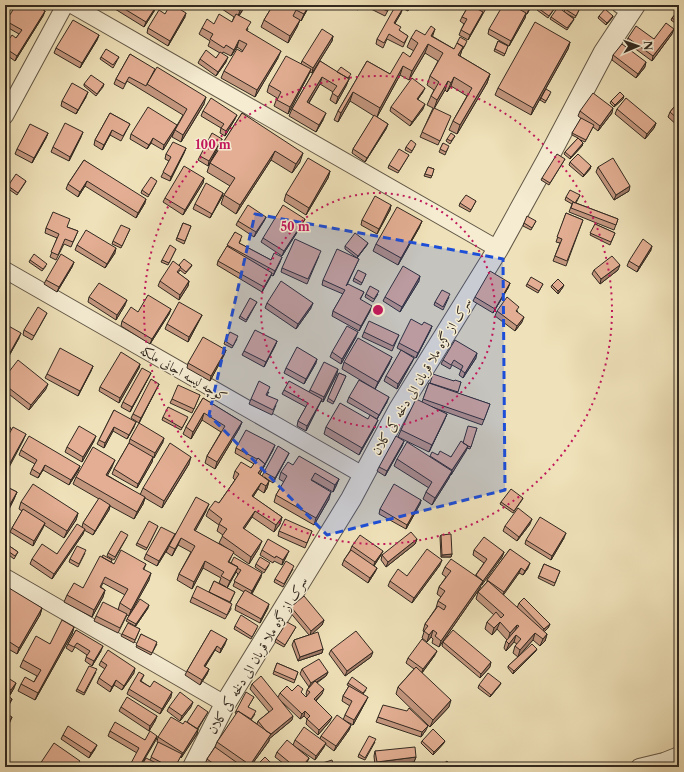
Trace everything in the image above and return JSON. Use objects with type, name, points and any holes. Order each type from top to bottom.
[{"type":"street","points":[[5,116],[65,5]]},
{"type":"street","points":[[72,5],[498,249]]},
{"type":"street","name":"سرک از گزه ملا قربان الی دلخه کی کلان","points":[[193,767],[225,704],[351,499],[398,409],[498,249],[629,7]]},
{"type":"street","name":"کوچه لیسه اجانی ملکه","points":[[5,270],[363,475]]},
{"type":"street","points":[[5,577],[225,704]]},
{"type":"street","points":[[639,767],[664,761],[679,754]]},
{"type":"highlighted area","points":[[255,214],[503,259],[505,490],[327,535],[209,415]]},
{"type":"building","points":[[16,5],[36,5],[45,11],[17,56],[5,48],[5,45],[12,35],[16,38],[22,30],[6,21]]},
{"type":"building","points":[[118,5],[157,5],[146,22]]},
{"type":"building","points":[[170,5],[173,5],[186,13],[170,41],[148,28],[159,10],[165,14]]},
{"type":"building","points":[[230,5],[244,5],[240,11]]},
{"type":"building","points":[[273,5],[309,5],[304,14],[296,10],[293,16],[300,20],[290,36],[264,20]]},
{"type":"building","points":[[353,5],[360,5],[359,8]]},
{"type":"building","points":[[375,5],[390,5],[387,11]]},
{"type":"building","points":[[396,5],[403,8],[394,23],[401,27],[399,30],[408,36],[404,43],[389,34],[384,43],[377,39]]},
{"type":"building","points":[[469,5],[483,12],[470,35],[461,30],[467,19],[462,17]]},
{"type":"building","points":[[476,5],[487,5],[485,9]]},
{"type":"building","points":[[503,5],[512,5],[526,13],[511,41],[489,29]]},
{"type":"building","points":[[522,5],[531,5],[529,9]]},
{"type":"building","points":[[540,5],[556,6],[549,16],[538,8]]},
{"type":"building","points":[[567,5],[579,10],[576,16],[565,9]]},
{"type":"building","points":[[558,7],[574,19],[567,28],[551,17]]},
{"type":"building","points":[[605,9],[613,16],[607,23],[599,16]]},
{"type":"building","points":[[679,10],[679,23],[672,18]]},
{"type":"building","points":[[219,14],[232,22],[236,14],[251,22],[246,30],[281,51],[257,90],[224,71],[237,49],[242,52],[247,44],[239,40],[234,50],[226,45],[224,48],[210,39],[213,34],[202,28],[207,19],[214,24]]},
{"type":"building","points":[[73,20],[99,35],[82,63],[56,48]]},
{"type":"building","points":[[535,22],[570,42],[533,108],[498,88]]},
{"type":"building","points":[[666,23],[674,29],[653,56],[628,38],[636,26],[654,39]]},
{"type":"building","points":[[431,26],[435,29],[431,36],[454,49],[457,43],[463,47],[458,55],[490,74],[460,125],[453,121],[472,88],[454,77],[451,83],[448,81],[437,100],[431,96],[439,82],[430,76],[443,53],[428,44],[412,71],[403,66],[380,108],[353,92],[341,113],[338,111],[367,61],[390,74],[403,52],[410,57],[418,43],[411,38],[416,30],[425,35]]},
{"type":"building","points":[[322,29],[333,36],[313,68],[302,61]]},
{"type":"building","points":[[460,37],[467,41],[464,47],[457,43]]},
{"type":"building","points":[[498,41],[508,46],[505,54],[495,49]]},
{"type":"building","points":[[622,44],[646,62],[638,74],[613,55]]},
{"type":"building","points":[[106,49],[119,57],[113,65],[101,57]]},
{"type":"building","points":[[206,50],[216,58],[220,52],[228,57],[218,72],[200,59]]},
{"type":"building","points":[[130,54],[155,69],[146,86],[129,77],[125,84],[116,79]]},
{"type":"building","points":[[286,56],[311,69],[290,107],[277,100],[281,92],[269,85]]},
{"type":"building","points":[[320,61],[349,79],[338,97],[332,93],[337,86],[322,77],[307,102],[326,113],[319,125],[292,109]]},
{"type":"building","points":[[157,67],[206,97],[183,135],[175,130],[187,109],[147,84]]},
{"type":"building","points":[[341,67],[351,74],[348,78],[337,72]]},
{"type":"building","points":[[91,75],[104,84],[97,94],[84,84]]},
{"type":"building","points":[[412,78],[425,88],[417,99],[425,104],[412,122],[391,107]]},
{"type":"building","points":[[72,83],[88,92],[78,110],[62,101]]},
{"type":"building","points":[[546,89],[551,92],[546,101],[541,98]]},
{"type":"building","points":[[620,92],[624,96],[615,105],[611,101]]},
{"type":"building","points":[[593,93],[613,108],[600,126],[580,111]]},
{"type":"building","points":[[211,98],[237,115],[226,131],[221,128],[224,124],[203,111]]},
{"type":"building","points":[[626,98],[656,123],[647,134],[617,109]]},
{"type":"building","points":[[679,101],[679,120],[670,112]]},
{"type":"building","points":[[148,107],[177,125],[164,145],[153,138],[149,145],[131,134]]},
{"type":"building","points":[[434,108],[451,116],[440,141],[422,132]]},
{"type":"building","points":[[110,113],[130,124],[123,136],[112,130],[104,145],[95,140]]},
{"type":"building","points":[[242,113],[303,153],[296,164],[275,151],[240,205],[224,195],[235,178],[210,163]]},
{"type":"building","points":[[374,115],[388,124],[367,158],[353,149]]},
{"type":"building","points":[[581,118],[594,125],[586,140],[572,133]]},
{"type":"building","points":[[65,123],[83,132],[70,157],[53,147]]},
{"type":"building","points":[[30,124],[48,133],[34,158],[17,149]]},
{"type":"building","points":[[212,133],[222,139],[209,161],[200,156]]},
{"type":"building","points":[[451,133],[455,136],[451,141],[447,139]]},
{"type":"building","points":[[578,138],[583,143],[571,157],[565,152]]},
{"type":"building","points":[[411,140],[416,144],[412,151],[406,147]]},
{"type":"building","points":[[173,142],[186,148],[171,177],[163,172],[171,157],[166,154]]},
{"type":"building","points":[[443,143],[449,146],[446,152],[440,149]]},
{"type":"building","points":[[399,149],[409,155],[399,171],[389,165]]},
{"type":"building","points":[[557,154],[565,159],[550,183],[542,178]]},
{"type":"building","points":[[578,154],[591,166],[584,175],[570,162]]},
{"type":"building","points":[[308,158],[330,171],[309,208],[286,194]]},
{"type":"building","points":[[613,158],[630,186],[616,195],[598,167]]},
{"type":"building","points":[[84,160],[146,199],[138,213],[87,181],[80,192],[68,184]]},
{"type":"building","points":[[184,166],[204,178],[185,210],[165,198]]},
{"type":"building","points":[[428,167],[434,169],[432,176],[425,174]]},
{"type":"building","points":[[16,174],[26,181],[18,193],[8,186]]},
{"type":"building","points":[[151,177],[157,181],[149,195],[142,190]]},
{"type":"building","points":[[206,183],[223,193],[212,214],[195,204]]},
{"type":"building","points":[[570,190],[580,195],[575,203],[566,197]]},
{"type":"building","points":[[466,195],[476,201],[471,210],[460,203]]},
{"type":"building","points":[[375,196],[391,205],[379,229],[362,220]]},
{"type":"building","points":[[573,202],[618,219],[616,225],[571,208]]},
{"type":"building","points":[[248,205],[266,217],[256,232],[238,221]]},
{"type":"building","points":[[283,205],[305,219],[284,251],[263,238]]},
{"type":"building","points":[[397,207],[422,221],[401,258],[376,244]]},
{"type":"building","points":[[53,212],[70,219],[67,227],[78,231],[73,242],[65,239],[58,255],[51,252],[59,234],[46,228]]},
{"type":"building","points":[[566,213],[583,220],[567,261],[555,256],[562,239],[557,237]]},
{"type":"building","points":[[527,216],[536,221],[532,228],[524,223]]},
{"type":"building","points":[[183,223],[191,226],[185,241],[177,238]]},
{"type":"building","points":[[595,224],[615,233],[611,242],[590,233]]},
{"type":"building","points":[[121,225],[130,229],[122,246],[113,241]]},
{"type":"building","points":[[86,230],[116,248],[107,264],[77,245]]},
{"type":"building","points":[[235,232],[242,236],[239,243],[271,260],[274,253],[282,257],[275,271],[227,245]]},
{"type":"building","points":[[355,233],[368,243],[358,256],[345,246]]},
{"type":"building","points":[[295,239],[321,251],[308,279],[282,268]]},
{"type":"building","points":[[643,239],[652,246],[639,267],[629,261]]},
{"type":"building","points":[[170,245],[176,249],[169,263],[162,260]]},
{"type":"building","points":[[227,246],[272,273],[264,287],[218,261]]},
{"type":"building","points":[[337,249],[359,259],[346,286],[348,284],[364,292],[360,299],[372,306],[361,326],[333,311],[345,290],[323,280]]},
{"type":"building","points":[[34,254],[47,264],[43,269],[30,260]]},
{"type":"building","points":[[61,254],[74,262],[59,287],[46,280]]},
{"type":"building","points":[[612,256],[620,265],[601,279],[594,270]]},
{"type":"building","points":[[184,259],[192,265],[186,272],[179,265]]},
{"type":"building","points":[[173,261],[181,267],[177,272],[189,281],[180,295],[160,281]]},
{"type":"building","points":[[403,266],[420,276],[402,307],[385,297]]},
{"type":"building","points":[[358,270],[366,274],[362,283],[354,278]]},
{"type":"building","points":[[490,271],[510,283],[495,309],[475,297]]},
{"type":"building","points":[[531,277],[543,284],[539,291],[527,284]]},
{"type":"building","points":[[558,279],[564,285],[558,291],[552,285]]},
{"type":"building","points":[[281,281],[313,303],[298,324],[267,303]]},
{"type":"building","points":[[99,283],[127,300],[117,315],[89,297]]},
{"type":"building","points":[[370,286],[379,291],[374,299],[366,294]]},
{"type":"building","points":[[442,290],[450,294],[443,307],[435,302]]},
{"type":"building","points":[[148,295],[171,309],[152,339],[122,321],[131,307],[138,312]]},
{"type":"building","points":[[507,297],[519,307],[516,311],[524,317],[517,326],[497,311]]},
{"type":"building","points":[[250,298],[257,302],[246,320],[240,316]]},
{"type":"building","points":[[179,302],[202,315],[189,337],[167,324]]},
{"type":"building","points":[[38,307],[47,313],[34,336],[24,330]]},
{"type":"building","points":[[411,319],[422,325],[424,322],[432,326],[418,353],[399,343]]},
{"type":"building","points":[[369,321],[399,335],[393,346],[364,332]]},
{"type":"building","points":[[5,324],[21,333],[7,358],[5,357]]},
{"type":"building","points":[[347,326],[358,332],[342,359],[332,352]]},
{"type":"building","points":[[255,330],[277,341],[266,362],[244,351]]},
{"type":"building","points":[[230,332],[238,336],[233,346],[225,341]]},
{"type":"building","points":[[203,337],[226,350],[211,376],[188,363]]},
{"type":"building","points":[[358,338],[392,357],[378,382],[344,362]]},
{"type":"building","points":[[455,340],[477,353],[465,373],[461,370],[463,366],[454,360],[451,365],[443,360]]},
{"type":"building","points":[[297,347],[317,359],[306,379],[286,368]]},
{"type":"building","points":[[60,348],[93,366],[80,391],[47,374]]},
{"type":"building","points":[[401,350],[414,358],[398,384],[386,376]]},
{"type":"building","points":[[121,352],[140,364],[120,398],[100,387]]},
{"type":"building","points":[[18,360],[48,384],[31,405],[5,385],[5,377]]},
{"type":"building","points":[[324,362],[338,369],[324,397],[310,390]]},
{"type":"building","points":[[142,368],[151,373],[132,407],[123,402]]},
{"type":"building","points":[[339,373],[346,376],[334,402],[328,398]]},
{"type":"building","points":[[433,374],[461,382],[458,392],[430,383]]},
{"type":"building","points":[[151,379],[159,384],[141,418],[133,414]]},
{"type":"building","points":[[359,380],[389,397],[379,415],[349,397]]},
{"type":"building","points":[[259,381],[270,387],[266,395],[278,400],[273,410],[251,399]]},
{"type":"building","points":[[289,381],[322,399],[307,426],[298,421],[308,403],[284,390]]},
{"type":"building","points":[[429,383],[490,404],[484,420],[423,399]]},
{"type":"building","points":[[178,385],[200,395],[194,409],[172,399]]},
{"type":"building","points":[[203,398],[242,422],[217,462],[207,456],[225,426],[204,413],[193,432],[186,427]]},
{"type":"building","points":[[416,399],[447,414],[432,445],[401,430]]},
{"type":"building","points":[[340,403],[368,419],[370,415],[378,420],[362,448],[326,427]]},
{"type":"building","points":[[168,407],[188,417],[182,428],[163,417]]},
{"type":"building","points":[[114,410],[136,422],[129,435],[114,427],[105,443],[99,440]]},
{"type":"building","points":[[139,423],[164,438],[155,453],[130,439]]},
{"type":"building","points":[[5,425],[11,428],[5,439]]},
{"type":"building","points":[[79,426],[96,436],[83,457],[67,447]]},
{"type":"building","points":[[468,426],[477,428],[471,447],[463,443]]},
{"type":"building","points":[[13,427],[26,434],[5,472],[5,441]]},
{"type":"building","points":[[246,430],[275,445],[265,464],[258,458],[257,459],[236,448]]},
{"type":"building","points":[[29,436],[80,466],[71,480],[45,465],[40,474],[32,469],[37,460],[21,450]]},
{"type":"building","points":[[396,436],[404,441],[387,471],[379,467]]},
{"type":"building","points":[[461,441],[468,446],[452,470],[430,456],[432,452],[438,455],[440,451],[451,457]]},
{"type":"building","points":[[407,442],[452,471],[435,498],[426,492],[432,482],[397,459]]},
{"type":"building","points":[[129,443],[153,457],[138,484],[114,469]]},
{"type":"building","points":[[170,443],[191,457],[164,501],[143,488]]},
{"type":"building","points":[[278,446],[289,453],[275,478],[264,472]]},
{"type":"building","points":[[93,447],[115,460],[106,475],[145,497],[137,512],[76,477]]},
{"type":"building","points":[[299,456],[339,479],[335,485],[315,473],[311,480],[331,492],[316,518],[276,495],[287,476],[281,472],[288,462],[293,465]]},
{"type":"building","points":[[258,458],[265,464],[258,473],[269,481],[266,486],[261,483],[252,496],[282,517],[276,525],[255,511],[243,528],[262,541],[251,557],[222,536],[227,529],[219,524],[222,519],[209,509],[215,501],[219,503],[233,483],[239,474],[235,471],[241,462],[251,468]]},
{"type":"building","points":[[33,484],[78,513],[67,531],[21,502]]},
{"type":"building","points":[[394,484],[421,500],[407,525],[380,509]]},
{"type":"building","points":[[5,486],[17,492],[8,508],[5,507]]},
{"type":"building","points":[[511,489],[523,498],[514,511],[501,502]]},
{"type":"building","points":[[196,497],[209,504],[194,530],[234,552],[228,562],[238,567],[230,581],[221,576],[224,572],[205,561],[194,582],[179,574],[195,546],[181,538],[175,549],[169,546]]},
{"type":"building","points":[[99,498],[110,505],[95,531],[83,523]]},
{"type":"building","points":[[518,508],[532,519],[519,537],[505,526]]},
{"type":"building","points":[[23,509],[45,523],[34,541],[12,528]]},
{"type":"building","points":[[540,517],[566,533],[552,556],[526,540]]},
{"type":"building","points":[[285,519],[312,531],[307,543],[279,531]]},
{"type":"building","points":[[149,521],[158,526],[147,548],[137,543]]},
{"type":"building","points":[[77,524],[85,529],[54,574],[32,559],[42,544],[57,554]]},
{"type":"building","points":[[161,527],[175,534],[159,561],[146,554]]},
{"type":"building","points":[[121,531],[128,535],[115,557],[108,553]]},
{"type":"building","points":[[411,532],[417,539],[388,562],[382,555]]},
{"type":"building","points":[[451,534],[452,554],[442,555],[441,535]]},
{"type":"building","points":[[360,535],[383,551],[375,562],[352,546]]},
{"type":"building","points":[[484,537],[504,552],[483,581],[476,575],[487,559],[474,550]]},
{"type":"building","points":[[268,539],[289,551],[283,560],[276,556],[275,558],[262,550]]},
{"type":"building","points":[[5,543],[18,552],[15,556],[5,549]]},
{"type":"building","points":[[77,546],[86,550],[79,564],[70,559]]},
{"type":"building","points":[[427,549],[442,560],[414,598],[390,581],[398,569],[407,576]]},
{"type":"building","points":[[510,549],[530,563],[525,571],[521,568],[504,592],[487,580]]},
{"type":"building","points":[[121,550],[146,564],[143,569],[151,573],[131,610],[120,603],[128,589],[105,577],[100,587],[105,590],[94,610],[67,595],[74,583],[83,588],[100,556],[114,564]]},
{"type":"building","points":[[351,550],[377,568],[370,578],[344,560]]},
{"type":"building","points":[[103,555],[112,560],[111,562],[102,557]]},
{"type":"building","points":[[234,557],[262,573],[252,591],[234,581],[241,570],[231,563]]},
{"type":"building","points":[[260,557],[270,563],[265,570],[256,564]]},
{"type":"building","points":[[451,559],[483,581],[441,641],[435,636],[437,633],[433,630],[429,635],[424,631],[428,626],[425,624],[438,606],[444,610],[446,606],[438,601],[445,591],[439,587],[451,571],[445,567]]},
{"type":"building","points":[[286,561],[294,566],[284,584],[275,579]]},
{"type":"building","points":[[544,564],[560,571],[555,583],[539,576]]},
{"type":"building","points":[[214,581],[235,592],[230,602],[209,592]]},
{"type":"building","points":[[488,581],[547,634],[543,639],[535,633],[520,650],[515,646],[521,639],[516,635],[509,644],[506,641],[519,626],[517,625],[510,633],[500,622],[494,628],[487,622],[496,612],[501,618],[504,615],[478,592]]},
{"type":"building","points":[[197,586],[232,604],[227,615],[192,597]]},
{"type":"building","points":[[9,588],[42,608],[19,648],[5,639],[5,594]]},
{"type":"building","points":[[245,590],[269,604],[261,619],[236,605]]},
{"type":"building","points":[[304,596],[324,620],[311,631],[291,607]]},
{"type":"building","points":[[524,598],[550,624],[544,629],[519,603]]},
{"type":"building","points":[[140,599],[149,605],[136,624],[127,619]]},
{"type":"building","points":[[103,602],[127,614],[120,628],[96,616]]},
{"type":"building","points":[[241,615],[258,626],[252,637],[235,626]]},
{"type":"building","points":[[62,620],[74,627],[38,693],[21,684],[25,677],[34,682],[41,670],[23,660],[36,636],[50,644]]},
{"type":"building","points":[[287,622],[296,627],[285,645],[276,639]]},
{"type":"building","points":[[128,623],[140,629],[135,640],[122,634]]},
{"type":"building","points":[[76,630],[103,646],[94,661],[86,657],[90,651],[77,643],[74,647],[68,644]]},
{"type":"building","points":[[211,630],[227,639],[221,649],[217,646],[204,666],[209,669],[202,680],[187,671]]},
{"type":"building","points":[[453,630],[491,662],[481,674],[443,642]]},
{"type":"building","points":[[356,631],[373,652],[347,671],[331,650]]},
{"type":"building","points":[[318,632],[323,649],[300,657],[294,640]]},
{"type":"building","points":[[141,634],[157,642],[152,653],[136,645]]},
{"type":"building","points":[[422,639],[437,651],[423,669],[408,658]]},
{"type":"building","points":[[532,644],[537,649],[514,671],[508,666]]},
{"type":"building","points":[[108,650],[135,668],[124,686],[116,680],[112,687],[99,678],[107,665],[101,661]]},
{"type":"building","points":[[319,659],[328,672],[311,683],[302,669]]},
{"type":"building","points":[[5,660],[9,663],[5,670]]},
{"type":"building","points":[[277,663],[298,672],[295,680],[274,671]]},
{"type":"building","points":[[89,666],[97,669],[84,693],[77,689]]},
{"type":"building","points":[[416,667],[451,700],[433,720],[398,687]]},
{"type":"building","points":[[139,672],[144,675],[140,681],[150,687],[154,681],[172,692],[162,709],[129,689]]},
{"type":"building","points":[[488,673],[501,683],[491,695],[479,685]]},
{"type":"building","points":[[261,676],[293,716],[271,734],[266,731],[258,721],[273,709],[252,684]]},
{"type":"building","points":[[352,677],[367,688],[363,693],[348,683]]},
{"type":"building","points":[[8,678],[16,683],[11,690],[8,688],[5,692],[5,682]]},
{"type":"building","points":[[315,681],[324,689],[314,699],[332,717],[319,730],[307,719],[310,716],[305,711],[302,714],[280,693],[287,686],[292,691],[298,685],[303,689],[301,692],[306,697],[310,692],[307,690]]},
{"type":"building","points":[[349,686],[368,697],[354,720],[345,715],[352,701],[343,696]]},
{"type":"building","points":[[180,692],[193,702],[182,716],[169,707]]},
{"type":"building","points":[[246,692],[254,697],[248,707],[256,711],[251,719],[236,711]]},
{"type":"building","points":[[5,694],[12,699],[6,707],[5,706]]},
{"type":"building","points":[[127,697],[157,716],[150,726],[121,707]]},
{"type":"building","points":[[198,705],[208,712],[197,729],[187,722]]},
{"type":"building","points":[[383,705],[407,711],[409,708],[428,726],[422,732],[378,717]]},
{"type":"building","points":[[238,711],[271,734],[250,765],[217,742]]},
{"type":"building","points":[[5,713],[12,717],[5,728]]},
{"type":"building","points":[[337,715],[351,725],[336,746],[321,736]]},
{"type":"building","points":[[171,717],[183,724],[185,721],[198,729],[183,753],[158,737]]},
{"type":"building","points":[[115,722],[145,740],[150,731],[157,736],[139,767],[129,767],[139,748],[110,731]]},
{"type":"building","points":[[68,726],[97,745],[91,753],[63,735]]},
{"type":"building","points":[[304,727],[326,743],[316,756],[295,740]]},
{"type":"building","points":[[433,729],[445,741],[434,752],[422,741]]},
{"type":"building","points":[[369,736],[376,739],[365,758],[359,754]]},
{"type":"building","points":[[287,740],[309,758],[302,767],[295,767],[277,752]]},
{"type":"building","points":[[158,742],[182,754],[175,767],[170,767],[151,757]]},
{"type":"building","points":[[54,743],[80,761],[76,767],[38,767]]},
{"type":"building","points":[[215,747],[243,767],[218,767],[207,759]]},
{"type":"building","points":[[415,747],[416,757],[377,762],[375,751]]},
{"type":"building","points":[[265,757],[275,767],[255,767]]},
{"type":"building","points":[[146,758],[164,767],[141,767]]},
{"type":"building","points":[[332,760],[334,767],[310,767]]},
{"type":"building","points":[[447,761],[451,767],[439,767]]}]
